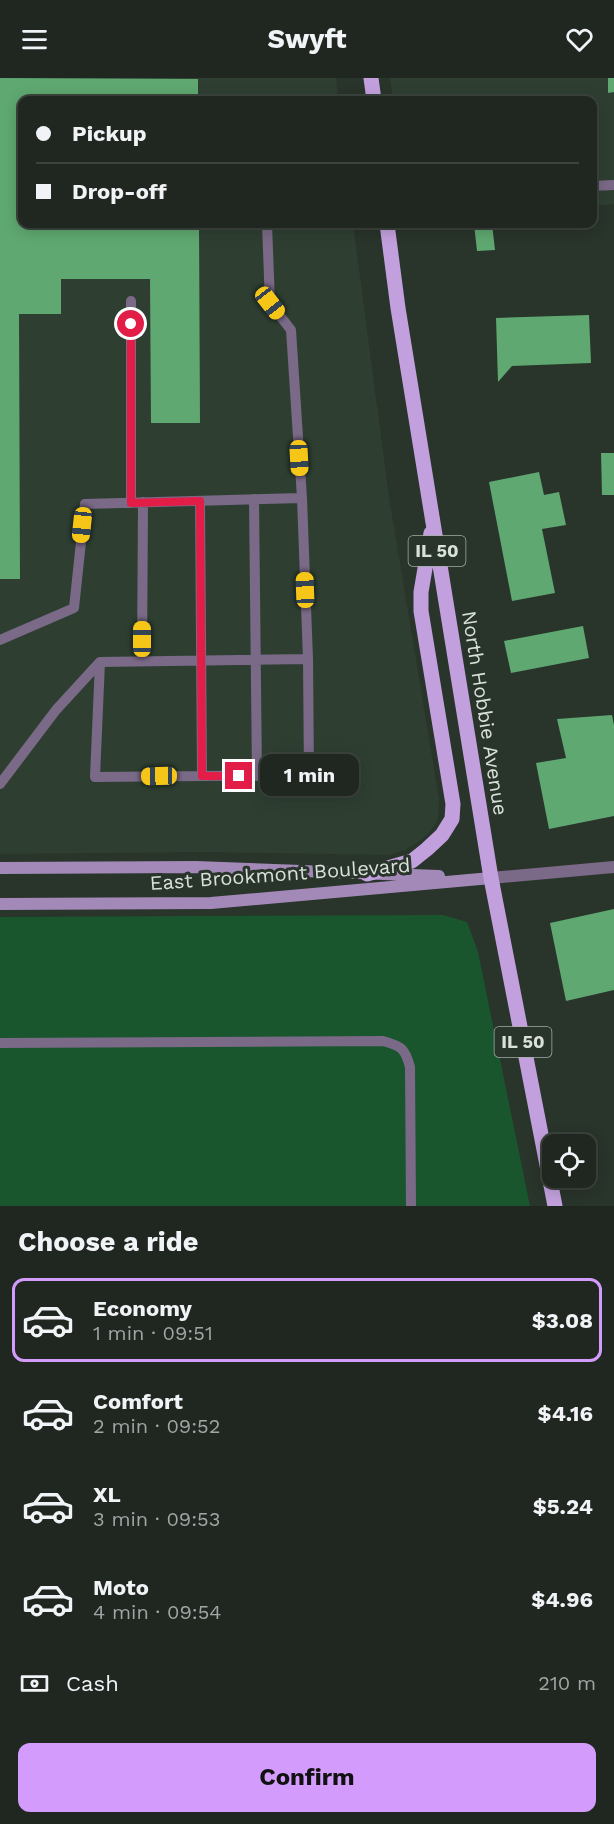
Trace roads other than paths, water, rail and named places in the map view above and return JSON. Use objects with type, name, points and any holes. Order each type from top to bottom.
[{"type":"main road","points":[[371,78],[373,96]]},
{"type":"main road","name":"North Hobbie Avenue","points":[[388,228],[398,308],[491,878],[555,1206]]},
{"type":"main road","points":[[367,874],[412,861],[442,834],[452,819],[453,804],[420,611],[420,592],[433,522]]},
{"type":"main road","name":"East Brookmont Boulevard","points":[[0,868],[196,867],[491,878]]},
{"type":"main road","name":"East Brookmont Boulevard","points":[[0,904],[212,903],[491,878]]},
{"type":"street","name":"East Brookmont Boulevard","points":[[491,878],[614,867]]},
{"type":"lane","points":[[597,186],[614,185]]},
{"type":"lane","points":[[100,662],[95,777],[309,775],[308,658],[302,498],[291,330],[270,303],[267,228]]},
{"type":"lane","points":[[131,301],[131,503]]},
{"type":"lane","points":[[0,640],[74,608],[85,504],[302,498]]},
{"type":"lane","points":[[254,499],[257,776]]},
{"type":"lane","points":[[200,501],[202,776]]},
{"type":"lane","points":[[142,661],[143,502]]},
{"type":"lane","points":[[0,784],[56,710],[100,662],[308,658]]},
{"type":"lane","points":[[0,1043],[383,1041],[397,1044],[407,1053],[410,1067],[411,1206]]}]
